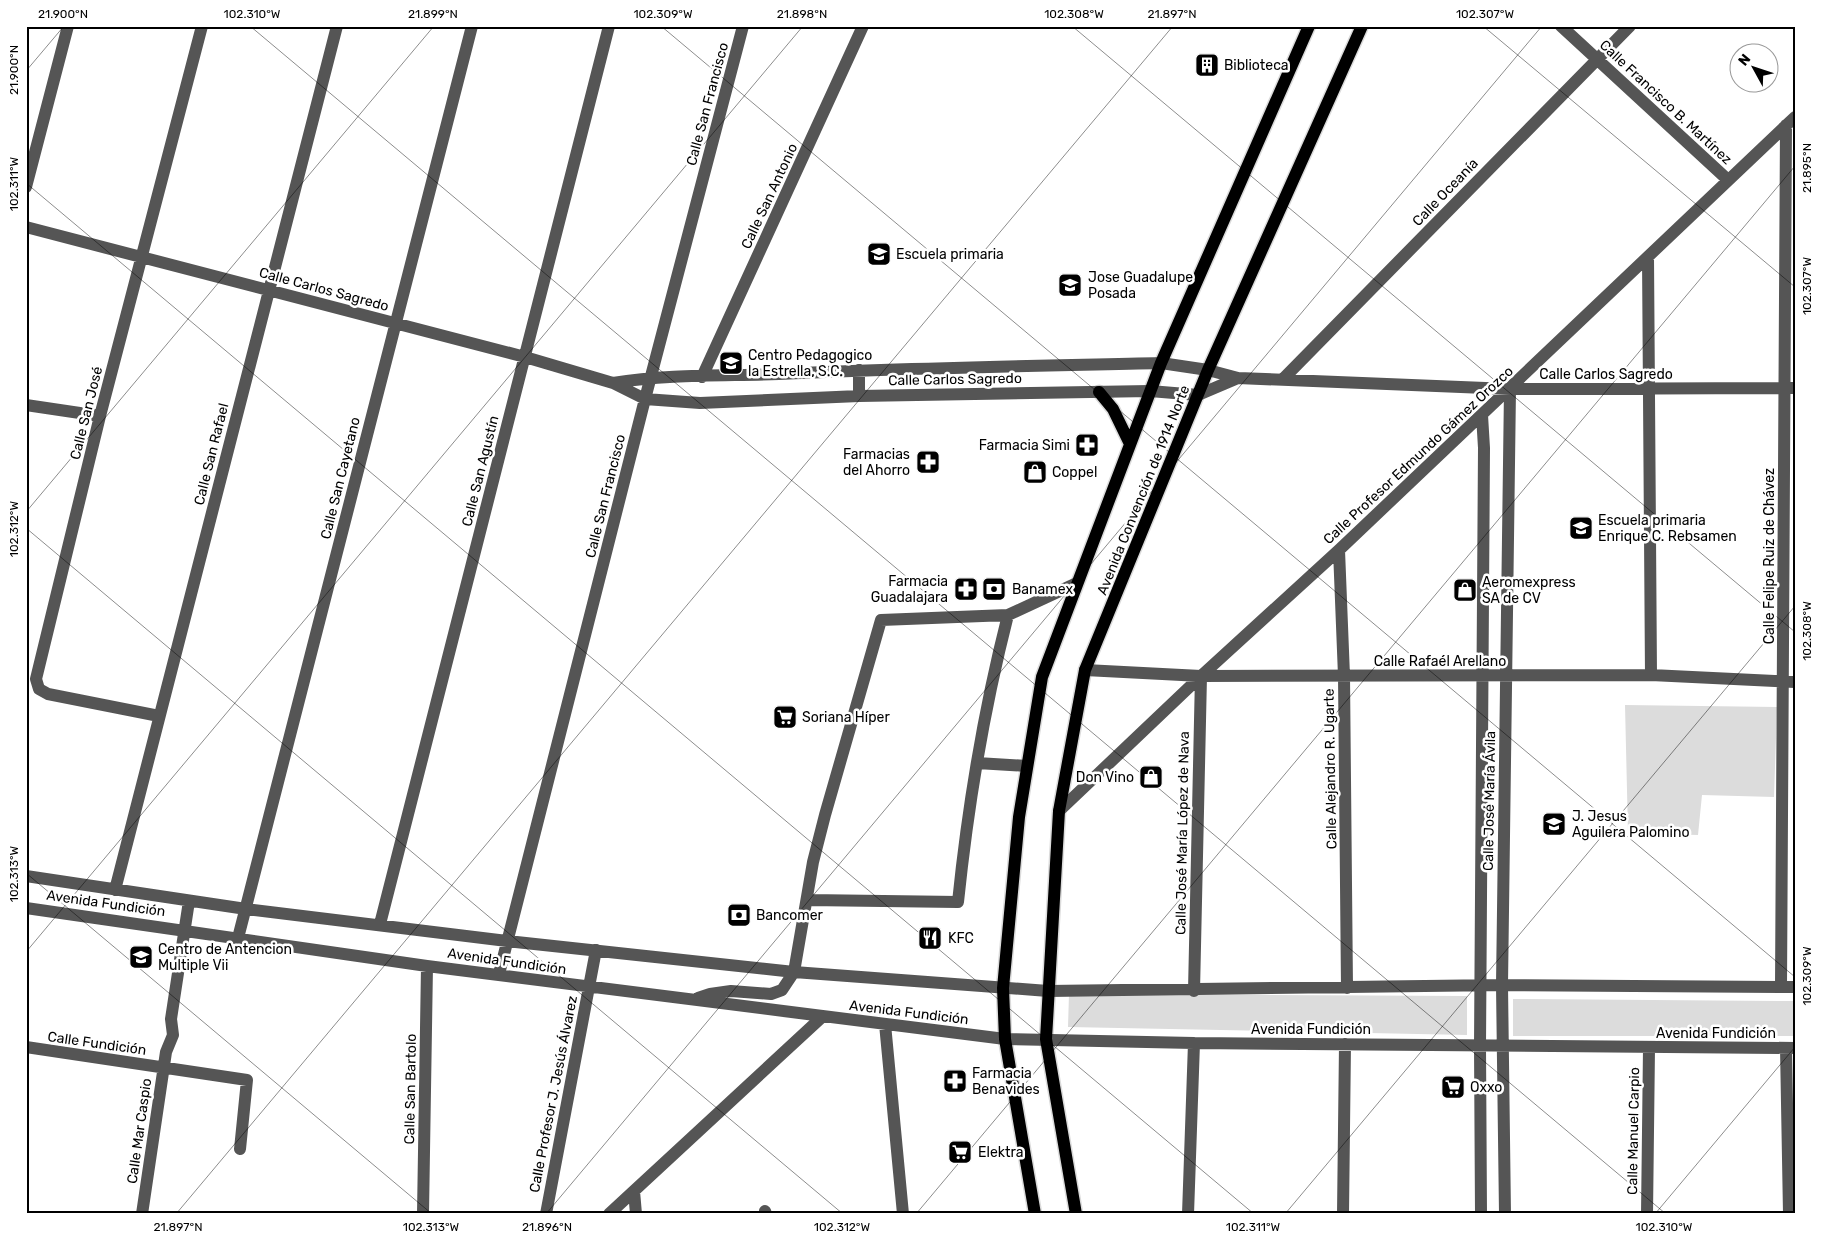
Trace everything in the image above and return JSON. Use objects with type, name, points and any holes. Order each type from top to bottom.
[{"type":"main road","name":"Avenida Convención de 1914 Norte","points":[[1036,1214],[1005,1039],[1003,988],[1019,817],[1042,677],[1161,363],[1309,26]]},
{"type":"main road","name":"Avenida Convención de 1914 Norte","points":[[1076,1214],[1046,1039],[1059,811],[1085,670],[1208,370],[1362,26]]},
{"type":"main road","points":[[1099,392],[1113,409],[1130,442]]},
{"type":"street","points":[[26,187],[68,26]]},
{"type":"street","name":"Calle San José","points":[[159,716],[48,694],[39,689],[36,679],[100,416],[202,26]]},
{"type":"street","name":"Calle San Rafael","points":[[115,890],[336,26]]},
{"type":"street","name":"Calle San Cayetano","points":[[238,938],[472,26]]},
{"type":"street","name":"Calle San Agustín","points":[[380,924],[610,26]]},
{"type":"street","name":"Calle San Francisco","points":[[499,974],[645,399],[743,26]]},
{"type":"street","name":"Calle San Antonio","points":[[702,377],[863,26]]},
{"type":"street","name":"Calle Francisco B. Martínez","points":[[1561,26],[1728,180]]},
{"type":"street","name":"Calle Oceanía","points":[[1282,380],[1630,26]]},
{"type":"street","name":"Calle Profesor Edmundo Gámez Orozco","points":[[1059,811],[1201,676],[1339,550],[1510,389],[1790,121]]},
{"type":"street","name":"Calle Felipe Ruiz de Chávez","points":[[1781,987],[1789,682],[1790,121]]},
{"type":"street","name":"Calle Carlos Sagredo","points":[[26,227],[525,356],[614,383],[645,399],[700,403],[859,396],[1150,391],[1198,395],[1238,378]]},
{"type":"street","points":[[1648,257],[1651,675]]},
{"type":"street","name":"Calle Carlos Sagredo","points":[[614,383],[651,377],[1161,363],[1208,370],[1238,378],[1282,380],[1510,389],[1790,388]]},
{"type":"street","points":[[859,370],[859,396]]},
{"type":"street","name":"Calle José María Ávila","points":[[1505,1214],[1502,985],[1505,676],[1511,442],[1510,389]]},
{"type":"street","points":[[26,404],[100,416]]},
{"type":"street","name":"Calle José María Ávila","points":[[1481,1214],[1480,986],[1484,448],[1482,415]]},
{"type":"street","name":"Calle Alejandro R. Ugarte","points":[[1339,550],[1344,676],[1347,988]]},
{"type":"street","points":[[693,1000],[710,994],[731,991],[771,994],[782,990],[794,972],[814,862],[825,815],[881,620],[1008,615],[1077,583]]},
{"type":"street","points":[[808,900],[958,902],[967,812],[995,665],[1008,615]]},
{"type":"street","name":"Calle Rafaél Arellano","points":[[1085,670],[1201,676],[1651,675],[1789,682]]},
{"type":"street","name":"Calle José María López de Nava","points":[[1194,991],[1201,676]]},
{"type":"street","points":[[977,763],[1027,766]]},
{"type":"street","name":"Avenida Fundición","points":[[26,876],[246,909],[507,941],[794,972],[1048,991],[1194,991],[1502,985],[1795,987]]},
{"type":"street","name":"Calle Mar Caspio","points":[[142,1214],[163,1068],[166,1052],[173,1035],[171,1018],[190,900]]},
{"type":"street","name":"Avenida Fundición","points":[[26,908],[184,929],[427,966],[1005,1039],[1504,1047],[1791,1048]]},
{"type":"street","name":"Calle Profesor J. Jesús Álvarez","points":[[546,1214],[596,950]]},
{"type":"street","name":"Calle San Bartolo","points":[[423,1214],[427,966]]},
{"type":"street","points":[[609,1214],[823,1016]]},
{"type":"street","points":[[885,1024],[903,1214]]},
{"type":"street","points":[[1188,1214],[1194,1043]]},
{"type":"street","points":[[1343,1214],[1345,1044]]},
{"type":"street","name":"Calle Fundición","points":[[26,1047],[247,1080],[240,1149]]},
{"type":"street","name":"Calle Manuel Carpio","points":[[1647,1214],[1649,1048]]},
{"type":"street","points":[[1789,1214],[1791,1048]]},
{"type":"street","points":[[634,1191],[636,1214]]},
{"type":"shaded area","points":[[1625,705],[1777,707],[1774,797],[1702,795],[1698,835],[1628,833]]},
{"type":"shaded area","points":[[1069,994],[1467,996],[1467,1035],[1068,1027]]},
{"type":"shaded area","points":[[1513,999],[1795,1001],[1795,1036],[1513,1036]]},
{"type":"place","name":"Biblioteca","points":[[1207,65]]},
{"type":"place","name":"Escuela primaria","points":[[879,254]]},
{"type":"place","name":"Jose Guadalupe Posada","points":[[1070,285]]},
{"type":"place","name":"Centro Pedagogico la Estrella, S.C.","points":[[731,363]]},
{"type":"place","name":"Farmacia Simi","points":[[1087,445]]},
{"type":"place","name":"Farmacias del Ahorro","points":[[928,462]]},
{"type":"place","name":"Coppel","points":[[1035,472]]},
{"type":"place","name":"Escuela primaria Enrique C. Rebsamen","points":[[1581,528]]},
{"type":"place","name":"Farmacia Guadalajara","points":[[966,589]]},
{"type":"place","name":"Banamex","points":[[994,589]]},
{"type":"place","name":"Aeromexpress SA de CV","points":[[1465,590]]},
{"type":"place","name":"Soriana Híper","points":[[785,717]]},
{"type":"place","name":"Don Vino","points":[[1151,777]]},
{"type":"place","name":"J. Jesus Aguilera Palomino","points":[[1554,824]]},
{"type":"place","name":"Bancomer","points":[[739,915]]},
{"type":"place","name":"KFC","points":[[930,938]]},
{"type":"place","name":"Centro de Antencion Multiple Vii","points":[[141,957]]},
{"type":"place","name":"Farmacia Benavides","points":[[955,1081]]},
{"type":"place","name":"Oxxo","points":[[1453,1087]]},
{"type":"place","name":"Elektra","points":[[960,1152]]}]
